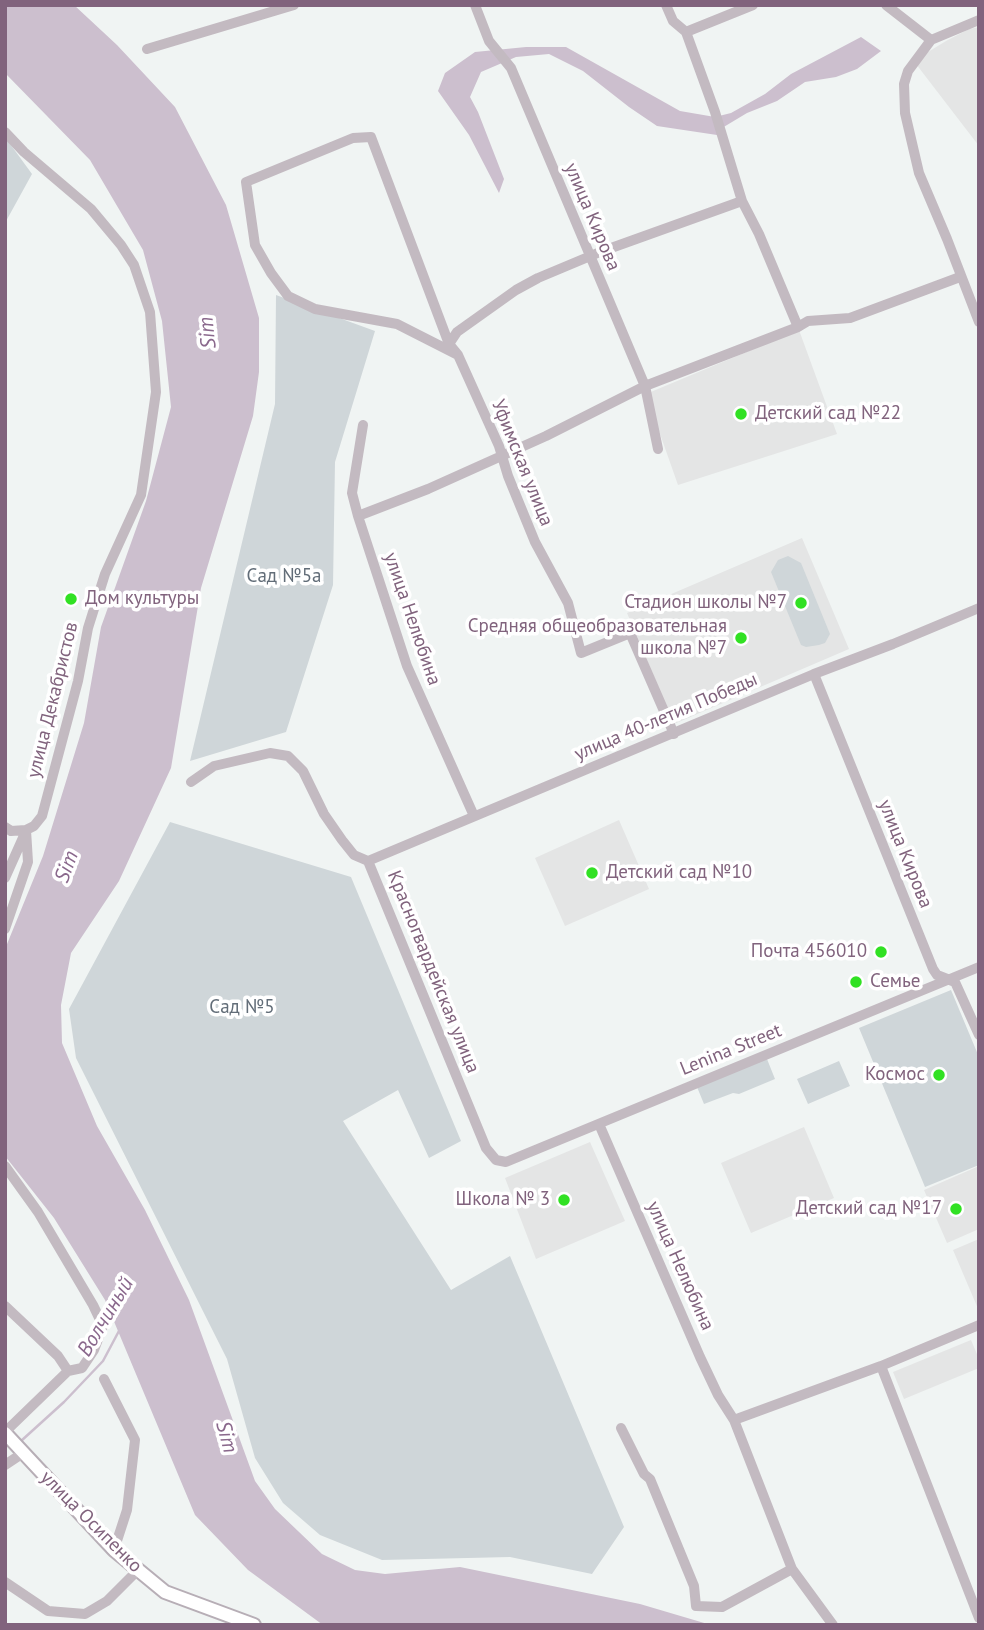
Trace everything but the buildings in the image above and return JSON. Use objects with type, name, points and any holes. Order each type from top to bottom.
[{"type":"main road","name":"улица Осипенко","points":[[5,1432],[114,1550],[165,1592],[254,1625]]},
{"type":"street","points":[[147,50],[294,5]]},
{"type":"street","name":"улица Кирова","points":[[475,5],[489,41],[510,68],[645,386],[658,449]]},
{"type":"street","points":[[666,5],[673,21],[686,32],[722,133],[742,201],[759,234],[798,327]]},
{"type":"street","points":[[686,32],[753,5]]},
{"type":"street","points":[[886,5],[932,40]]},
{"type":"street","points":[[979,20],[932,40],[908,71],[904,84],[905,113],[919,173],[979,322]]},
{"type":"street","name":"улица Декабристов","points":[[5,132],[24,152],[91,209],[134,265],[150,312],[156,393],[141,495],[105,574],[88,628],[78,681],[42,816],[34,826],[26,830],[5,878]]},
{"type":"street","name":"Уфимская улица","points":[[458,355],[397,324],[314,309],[288,296],[255,245],[246,181],[353,138],[371,137],[449,344],[458,355],[502,456],[535,542],[568,603],[581,653],[630,633],[674,733]]},
{"type":"street","points":[[449,344],[457,331],[538,278],[742,201]]},
{"type":"street","points":[[358,516],[502,456],[577,422],[645,386],[798,327],[808,320],[850,318],[960,277]]},
{"type":"street","name":"улица Нелюбина","points":[[363,425],[352,493],[358,516],[407,666],[474,816]]},
{"type":"street","name":"улица 40-летия Победы","points":[[368,860],[979,608]]},
{"type":"street","name":"улица Кирова","points":[[814,674],[933,969],[937,975],[955,982],[979,1035]]},
{"type":"street","name":"Красногвардейская улица","points":[[191,782],[214,766],[270,753],[288,755],[303,771],[324,814],[342,841],[354,855],[368,860],[486,1148],[496,1160]]},
{"type":"street","points":[[5,827],[11,831],[26,830],[28,862],[5,929]]},
{"type":"street","name":"Lenina Street","points":[[496,1160],[506,1162],[979,967]]},
{"type":"street","name":"улица Нелюбина","points":[[599,1124],[700,1357],[718,1395],[737,1420],[792,1569],[833,1625]]},
{"type":"street","points":[[5,1166],[38,1212],[103,1326],[94,1350],[82,1368],[68,1371],[5,1432]]},
{"type":"street","points":[[5,1306],[58,1356],[68,1371]]},
{"type":"street","points":[[737,1420],[881,1366],[979,1325]]},
{"type":"street","points":[[881,1366],[979,1618]]},
{"type":"street","points":[[104,1379],[135,1440],[127,1510],[114,1550]]},
{"type":"street","points":[[621,1428],[644,1474],[650,1479],[694,1586],[696,1606],[722,1608],[792,1569]]},
{"type":"street","points":[[5,1465],[23,1453]]},
{"type":"street","points":[[5,1582],[48,1611],[85,1614],[107,1601],[138,1570]]},
{"type":"shaded area","points":[[979,27],[979,146],[916,64],[928,52],[946,41]]},
{"type":"shaded area","name":"Детский сад №22","points":[[799,330],[837,434],[678,485],[646,394]]},
{"type":"shaded area","name":"Средняя общеобразовательная школа №7","points":[[802,538],[849,649],[674,724],[627,613]]},
{"type":"shaded area","name":"Детский сад №10","points":[[619,820],[649,889],[565,926],[535,858]]},
{"type":"shaded area","points":[[804,1127],[834,1198],[751,1233],[721,1163]]},
{"type":"shaded area","name":"Школа № 3","points":[[590,1142],[625,1221],[536,1259],[505,1178]]},
{"type":"shaded area","name":"Детский сад №17","points":[[979,1166],[979,1229],[947,1243],[924,1190]]},
{"type":"shaded area","points":[[979,1239],[979,1311],[953,1250]]},
{"type":"shaded area","points":[[971,1340],[979,1359],[979,1368],[904,1399],[893,1372]]},
{"type":"green space","points":[[5,137],[32,174],[5,223]]},
{"type":"green space","name":"Сад №5а","points":[[276,295],[375,331],[335,462],[333,585],[286,732],[190,761],[275,404]]},
{"type":"green space","name":"Стадион школы №7","points":[[788,556],[801,563],[830,634],[825,643],[806,647],[801,645],[771,572],[778,560]]},
{"type":"green space","name":"Сад №5","points":[[170,822],[351,877],[461,1141],[429,1158],[398,1090],[343,1121],[451,1290],[510,1256],[624,1527],[592,1574],[510,1557],[382,1560],[320,1535],[283,1503],[255,1458],[227,1359],[76,1058],[69,1009]]},
{"type":"green space","points":[[951,990],[979,1057],[979,1165],[925,1187],[859,1028]]},
{"type":"green space","points":[[767,1059],[775,1079],[739,1094],[733,1093],[704,1104],[697,1087]]},
{"type":"green space","points":[[839,1061],[850,1086],[808,1104],[797,1079]]},
{"type":"water","name":"Sim","points":[[5,5],[74,5],[117,45],[175,107],[226,205],[259,318],[259,372],[253,416],[201,588],[171,768],[119,881],[71,953],[61,1005],[62,1043],[97,1126],[145,1210],[189,1300],[255,1481],[275,1509],[322,1554],[355,1570],[385,1574],[460,1567],[640,1604],[711,1625],[323,1625],[248,1570],[195,1515],[105,1300],[54,1218],[5,1156],[5,949],[43,856],[84,723],[101,627],[146,501],[171,407],[162,321],[143,250],[90,160],[5,73]]},
{"type":"water","points":[[861,37],[881,51],[857,69],[836,77],[805,82],[777,101],[747,113],[717,131],[717,135],[657,126],[583,71],[549,54],[516,57],[481,72],[470,97],[504,179],[499,193],[469,135],[438,91],[445,73],[475,52],[526,47],[566,47],[680,111],[715,117],[731,113],[765,94],[791,74]]},
{"type":"waterway","name":"Волчиный","points":[[21,1441],[64,1402],[103,1361],[120,1329]]},
{"type":"place","name":"Детский сад №22","points":[[741,414]]},
{"type":"place","name":"Дом культуры","points":[[71,599]]},
{"type":"place","name":"Стадион школы №7","points":[[801,603]]},
{"type":"place","name":"Средняя общеобразовательная школа №7","points":[[741,638]]},
{"type":"place","name":"Детский сад №10","points":[[592,873]]},
{"type":"place","name":"Почта 456010","points":[[881,952]]},
{"type":"place","name":"Семье","points":[[856,982]]},
{"type":"place","name":"Космос","points":[[939,1075]]},
{"type":"place","name":"Школа № 3","points":[[564,1200]]},
{"type":"place","name":"Детский сад №17","points":[[956,1209]]}]
